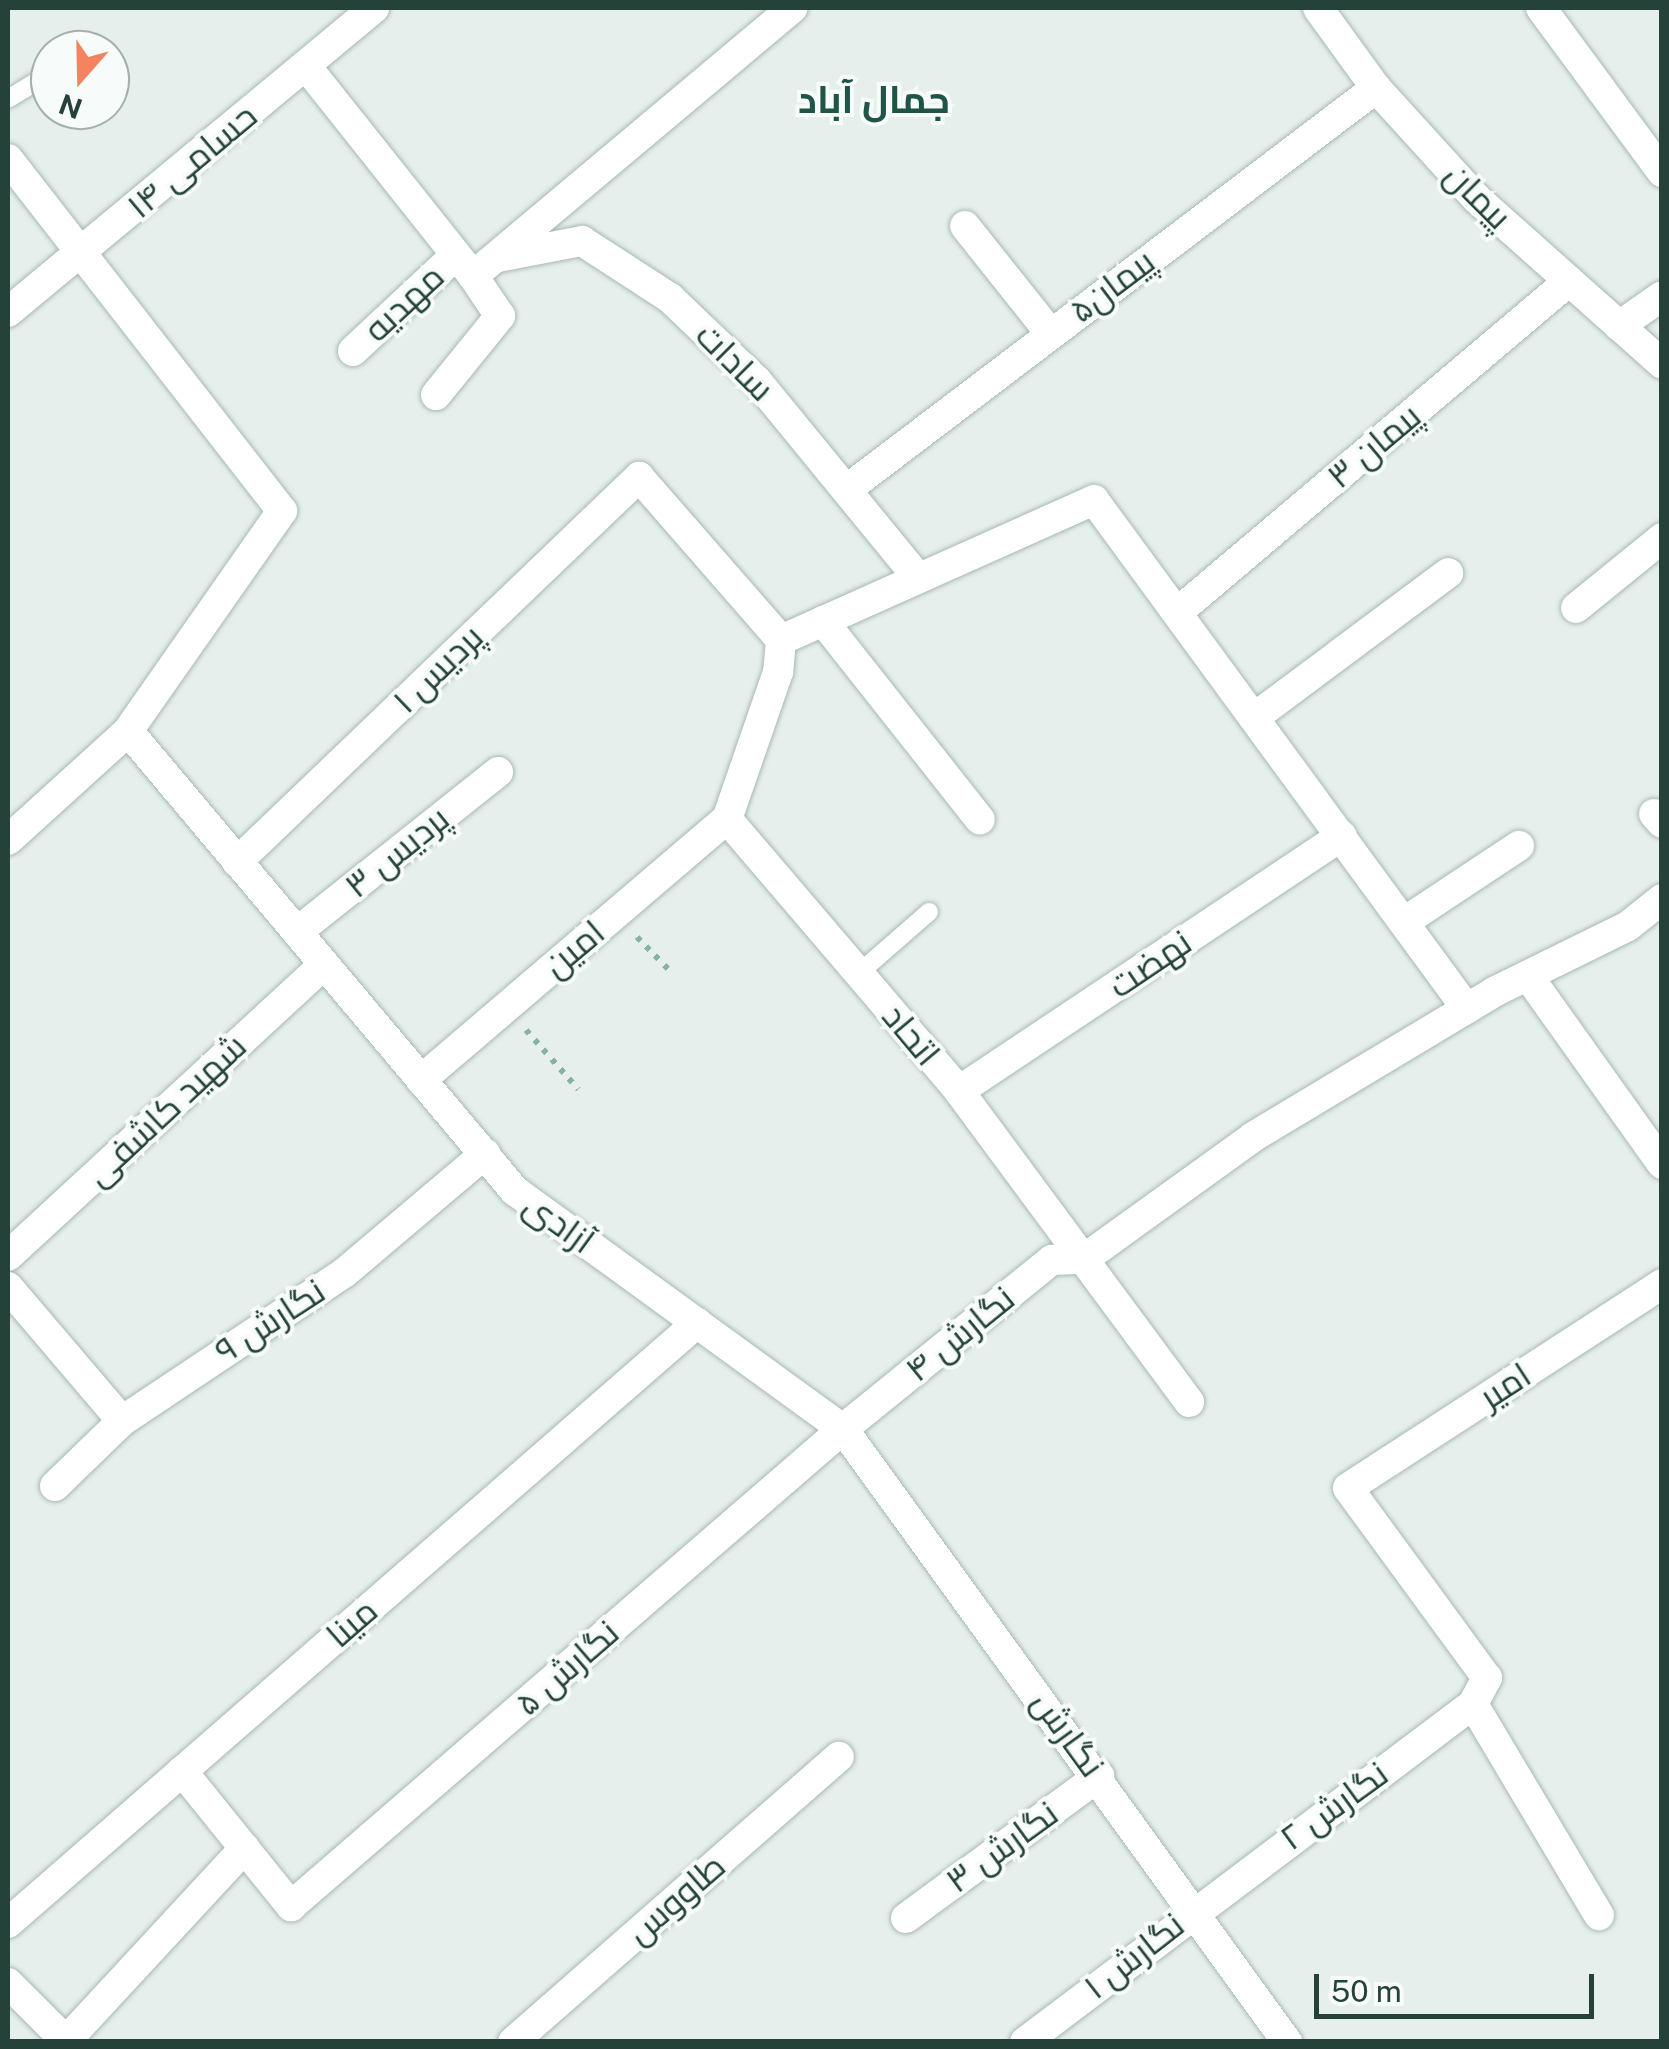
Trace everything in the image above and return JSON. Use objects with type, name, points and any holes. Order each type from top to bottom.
[{"type":"street","name":"حسامی ۱۴","points":[[8,312],[374,8]]},
{"type":"street","name":"مهدیه","points":[[353,351],[475,263],[792,8]]},
{"type":"street","name":"پیمان","points":[[1318,8],[1376,88],[1476,198],[1662,364]]},
{"type":"street","points":[[1540,8],[1662,172]]},
{"type":"street","points":[[306,66],[475,263],[500,316],[436,395]]},
{"type":"street","name":"پیمان۵","points":[[850,486],[1376,88]]},
{"type":"street","points":[[8,159],[78,254],[282,511],[128,732],[8,840]]},
{"type":"street","points":[[966,226],[1050,333]]},
{"type":"street","name":"سادات","points":[[475,263],[582,241],[656,288],[757,381],[850,486],[918,578]]},
{"type":"street","name":"پیمان ۳","points":[[1179,611],[1568,281]]},
{"type":"street","points":[[1619,326],[1662,296]]},
{"type":"street","name":"پردیس ۱","points":[[237,862],[640,477],[780,640]]},
{"type":"street","points":[[727,819],[778,672],[780,640],[1094,500],[1467,1009]]},
{"type":"street","points":[[1576,608],[1662,538]]},
{"type":"street","points":[[1255,717],[1448,573]]},
{"type":"street","points":[[823,621],[980,820]]},
{"type":"street","name":"آزادی","points":[[128,732],[515,1192],[844,1429]]},
{"type":"street","name":"پردیس ۳","points":[[296,932],[498,772]]},
{"type":"street","name":"امین","points":[[422,1080],[727,819]]},
{"type":"street","name":"اتحاد","points":[[727,819],[959,1091],[1189,1402]]},
{"type":"street","name":"نهضت","points":[[959,1091],[1342,836]]},
{"type":"street","points":[[1404,922],[1519,846]]},
{"type":"street","points":[[1084,1259],[1252,1137],[1467,1009],[1628,926],[1662,899]]},
{"type":"street","name":"شهید کاشفی","points":[[8,1256],[324,964]]},
{"type":"street","points":[[1528,976],[1662,1164]]},
{"type":"street","name":"نگارش ۹","points":[[54,1486],[122,1421],[344,1273],[485,1154]]},
{"type":"street","name":"نگارش ۴","points":[[844,1429],[1052,1260],[1084,1259]]},
{"type":"street","name":"امیر","points":[[1473,1704],[1487,1678],[1348,1488],[1661,1286]]},
{"type":"street","points":[[8,1287],[122,1421]]},
{"type":"street","name":"مینا","points":[[8,1923],[698,1323]]},
{"type":"street","name":"نگارش","points":[[844,1429],[1195,1908],[1287,2042]]},
{"type":"street","name":"نگارش ۵","points":[[244,1848],[291,1906],[844,1429]]},
{"type":"street","points":[[1473,1704],[1599,1914]]},
{"type":"street","name":"نگارش ۲","points":[[1195,1908],[1473,1704]]},
{"type":"street","name":"طاووس","points":[[514,2042],[838,1756]]},
{"type":"street","points":[[8,1984],[66,2041],[244,1848],[182,1771]]},
{"type":"street","name":"نگارش ۳","points":[[906,1918],[1099,1776]]},
{"type":"street","name":"نگارش ۱","points":[[1038,2038],[1195,1908]]},
{"type":"lane","points":[[8,99],[30,86]]},
{"type":"lane","points":[[859,974],[929,912]]},
{"type":"path","points":[[615,914],[669,970]]},
{"type":"path","points":[[506,1008],[578,1089]]},
{"type":"district","name":"جمال آباد","points":[[874,100]]}]
